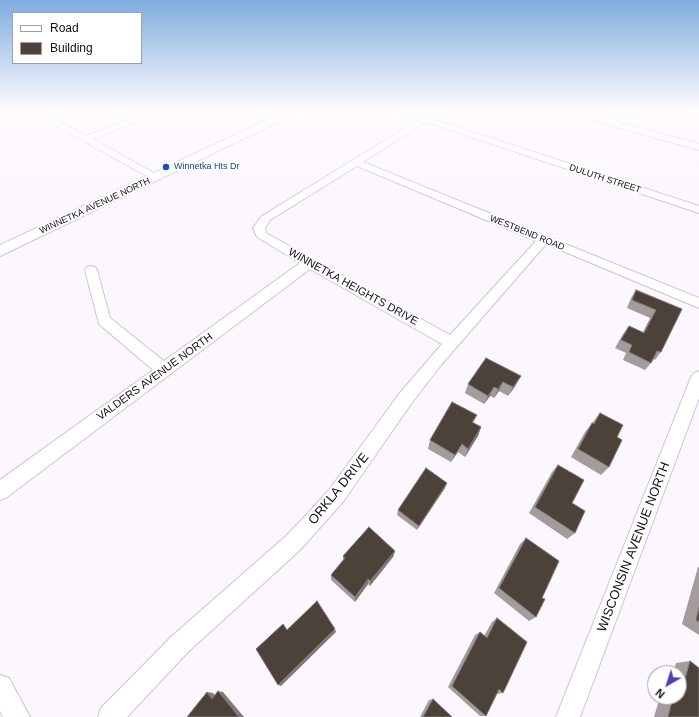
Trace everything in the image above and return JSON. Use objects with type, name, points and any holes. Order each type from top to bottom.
[{"type":"main road","name":"WINNETKA AVENUE NORTH","points":[[0,251],[227,143]]},
{"type":"street","points":[[94,143],[156,177]]},
{"type":"street","points":[[356,162],[386,143]]},
{"type":"street","name":"DULUTH STREET","points":[[496,143],[699,210]]},
{"type":"street","points":[[687,143],[699,147]]},
{"type":"street","name":"WINNETKA HEIGHTS DRIVE","points":[[356,162],[266,218],[260,223],[259,228],[261,235],[452,343]]},
{"type":"street","name":"WESTBEND ROAD","points":[[356,162],[699,303]]},
{"type":"street","name":"ORKLA DRIVE","points":[[110,717],[180,644],[293,543],[316,519],[358,467],[405,399],[452,343],[544,239]]},
{"type":"street","name":"VALDERS AVENUE NORTH","points":[[0,491],[309,263]]},
{"type":"street","points":[[90,270],[104,320],[164,370]]},
{"type":"street","name":"WISCONSIN AVENUE NORTH","points":[[568,717],[699,377]]},
{"type":"street","points":[[0,687],[17,717]]},
{"type":"building","points":[[636,290],[682,309],[661,352],[657,351],[651,363],[629,352],[632,345],[621,340],[629,326],[644,333],[656,310],[632,300]]},
{"type":"building","points":[[486,358],[521,376],[513,387],[503,382],[498,389],[494,387],[488,396],[468,384]]},
{"type":"building","points":[[452,402],[477,415],[472,422],[481,427],[468,449],[462,444],[455,455],[430,440]]},
{"type":"building","points":[[600,413],[623,425],[617,437],[622,440],[609,467],[578,449],[592,423],[594,424]]},
{"type":"building","points":[[558,465],[584,480],[572,503],[585,511],[575,533],[535,507]]},
{"type":"building","points":[[426,468],[447,483],[419,526],[398,510]]},
{"type":"building","points":[[369,527],[395,551],[370,581],[368,579],[355,597],[331,575],[345,558],[343,556]]},
{"type":"building","points":[[526,538],[559,561],[542,598],[545,599],[536,617],[499,588]]},
{"type":"building","points":[[317,601],[335,629],[278,685],[256,649],[283,624],[287,630]]},
{"type":"building","points":[[699,607],[699,622],[696,620]]},
{"type":"building","points":[[497,618],[527,642],[503,693],[499,689],[486,716],[452,686],[480,632],[487,638]]},
{"type":"building","points":[[690,661],[699,668],[699,717],[668,717],[671,705],[687,705],[687,672]]},
{"type":"building","points":[[218,691],[239,717],[187,717],[207,692],[212,699]]},
{"type":"building","points":[[433,699],[452,717],[423,717]]},
{"type":"place","name":"Winnetka Hts Dr","points":[[166,167]]}]
